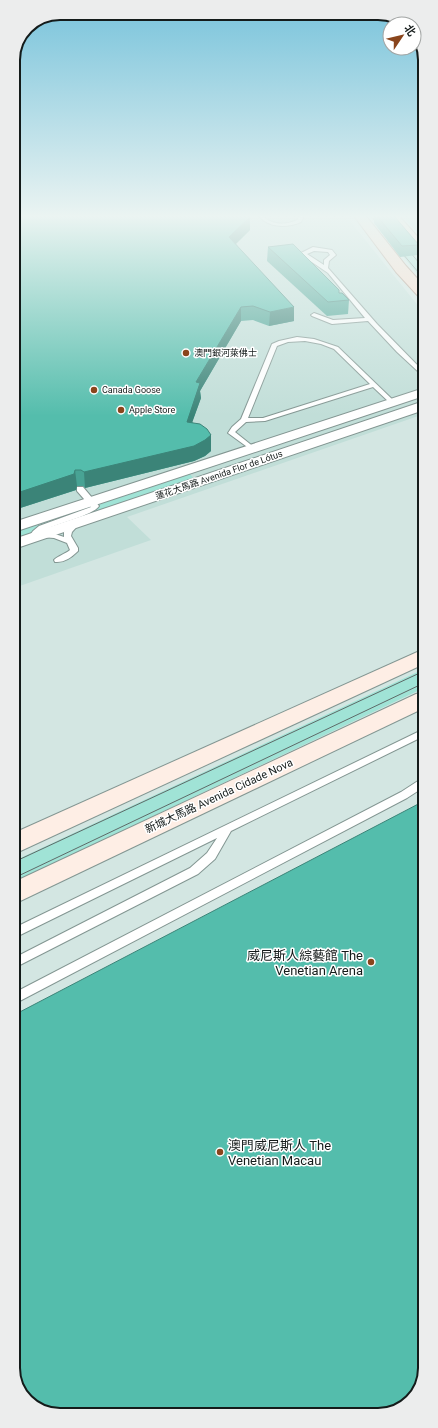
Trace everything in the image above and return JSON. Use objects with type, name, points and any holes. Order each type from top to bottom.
[{"type":"main road","points":[[20,841],[418,659]]},
{"type":"main road","name":"新城大馬路 Avenida Cidade Nova","points":[[20,891],[418,702]]},
{"type":"street","name":"蓮花大馬路 Avenida Flor de Lótus","points":[[20,525],[392,402],[418,396]]},
{"type":"street","name":"蓮花大馬路 Avenida Flor de Lótus","points":[[20,542],[346,432],[418,397]]},
{"type":"street","points":[[252,448],[271,451],[322,435],[346,432],[362,420],[390,408],[392,402]]},
{"type":"lane","points":[[339,283],[369,319],[418,370]]},
{"type":"lane","points":[[348,304],[355,303]]},
{"type":"lane","points":[[314,315],[332,322],[369,319]]},
{"type":"lane","points":[[252,448],[232,433],[234,428],[244,420],[274,345],[280,342],[291,340],[330,344],[392,402]]},
{"type":"lane","points":[[244,420],[263,420],[374,385]]},
{"type":"lane","points":[[69,541],[55,536],[36,536],[33,534],[42,527],[90,511],[95,506],[80,489]]},
{"type":"lane","points":[[58,560],[68,556],[74,551],[74,548],[67,536],[68,532],[76,523]]},
{"type":"lane","points":[[20,930],[418,735]]},
{"type":"lane","points":[[20,997],[404,795],[418,786]]},
{"type":"lane","points":[[20,960],[194,871],[211,856],[228,828]]},
{"type":"shaded area","points":[[20,283],[400,283],[418,306],[418,416],[127,517],[151,540],[20,586]]},
{"type":"green space","points":[[189,473],[194,479],[20,537],[20,530]]},
{"type":"green space","points":[[418,672],[418,691],[20,879],[20,858]]},
{"type":"building","points":[[20,283],[271,283],[294,307],[270,312],[253,306],[241,307],[196,382],[200,383],[187,422],[200,424],[207,429],[211,435],[205,440],[194,446],[84,472],[81,470],[75,470],[74,474],[20,492]]},
{"type":"building","points":[[307,283],[332,283],[339,290],[339,293],[342,293],[349,300],[328,302]]},
{"type":"building","name":"澳門威尼斯人 The Venetian Macau","points":[[418,804],[418,1373],[416,1381],[410,1392],[400,1401],[389,1407],[383,1408],[57,1408],[45,1405],[36,1400],[24,1386],[20,1373],[20,1012]]},
{"type":"tram line","points":[[20,859],[418,674]]},
{"type":"tram line","points":[[20,875],[418,686]]},
{"type":"place","name":"澳門銀河萊佛士","points":[[186,353]]},
{"type":"place","name":"Canada Goose","points":[[94,390]]},
{"type":"place","name":"Apple Store","points":[[121,410]]},
{"type":"place","name":"威尼斯人綜藝館 The Venetian Arena","points":[[371,962]]},
{"type":"place","name":"澳門威尼斯人 The Venetian Macau","points":[[220,1152]]}]
